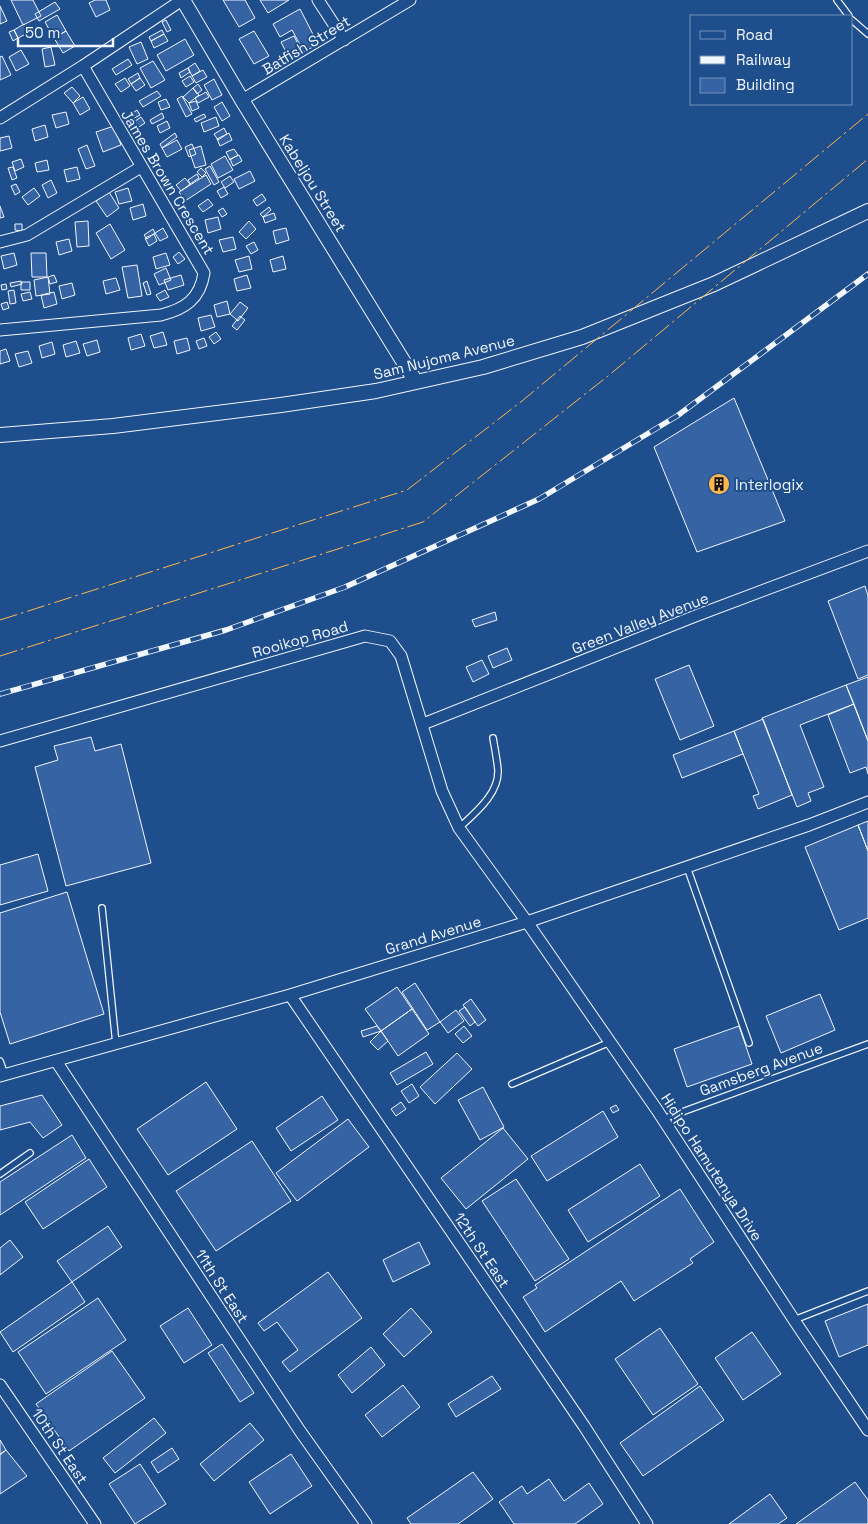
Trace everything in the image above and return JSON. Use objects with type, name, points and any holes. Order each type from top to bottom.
[{"type":"street","points":[[0,118],[183,0]]},
{"type":"street","name":"Kabeljou Street","points":[[183,0],[242,100],[416,382]]},
{"type":"street","points":[[318,0],[344,40]]},
{"type":"street","name":"Batfish Street","points":[[242,100],[410,0]]},
{"type":"street","name":"James Brown Crescent","points":[[0,330],[161,315],[175,311],[192,300],[202,287],[204,272],[83,66]]},
{"type":"street","points":[[0,242],[27,235],[141,167]]},
{"type":"street","name":"Sam Nujoma Avenue","points":[[0,436],[113,426],[271,407],[376,391],[483,367],[582,337],[714,284],[868,211]]},
{"type":"street","name":"Green Valley Avenue","points":[[423,724],[698,615],[868,551]]},
{"type":"street","name":"Rooikop Road","points":[[0,741],[365,636],[390,641],[401,656],[442,791],[459,828],[527,922]]},
{"type":"street","name":"Grand Avenue","points":[[3,1076],[290,995],[527,922],[809,825],[868,802]]},
{"type":"street","name":"Hidipo Hamutenya Drive","points":[[527,922],[663,1118],[868,1430]]},
{"type":"street","name":"12th St East","points":[[290,995],[584,1426],[647,1524]]},
{"type":"street","name":"11th St East","points":[[56,1061],[300,1431],[366,1524]]},
{"type":"street","name":"10th St East","points":[[0,1385],[96,1524]]},
{"type":"lane","points":[[837,0],[848,15]]},
{"type":"lane","points":[[853,21],[868,34]]},
{"type":"lane","points":[[459,828],[481,808],[493,789],[498,772],[493,738]]},
{"type":"lane","points":[[686,867],[749,1043]]},
{"type":"lane","points":[[102,908],[116,1044]]},
{"type":"lane","points":[[512,1084],[610,1042]]},
{"type":"lane","name":"Gamsberg Avenue","points":[[663,1118],[868,1044]]},
{"type":"lane","points":[[0,1061],[3,1076]]},
{"type":"lane","points":[[0,1174],[30,1153]]},
{"type":"lane","points":[[794,1320],[868,1291]]},
{"type":"building","points":[[11,0],[33,0],[41,16],[23,25]]},
{"type":"building","points":[[95,0],[106,0],[110,10],[96,17],[89,3]]},
{"type":"building","points":[[223,0],[245,0],[255,18],[239,27]]},
{"type":"building","points":[[260,0],[289,0],[268,13]]},
{"type":"building","points":[[55,2],[60,9],[39,21],[35,14]]},
{"type":"building","points":[[0,6],[7,21],[0,24]]},
{"type":"building","points":[[300,9],[318,44],[304,52],[292,30],[280,37],[273,24]]},
{"type":"building","points":[[57,15],[66,31],[54,38],[45,22]]},
{"type":"building","points":[[166,20],[171,30],[167,32],[162,22]]},
{"type":"building","points":[[24,24],[28,33],[18,38],[14,30]]},
{"type":"building","points":[[14,30],[18,38],[13,41],[9,32]]},
{"type":"building","points":[[162,30],[164,34],[151,41],[149,37]]},
{"type":"building","points":[[66,31],[75,46],[63,53],[54,38]]},
{"type":"building","points":[[254,31],[269,56],[254,64],[239,39]]},
{"type":"building","points":[[164,34],[168,41],[154,48],[151,41]]},
{"type":"building","points":[[294,36],[302,52],[289,58],[281,42]]},
{"type":"building","points":[[185,39],[194,55],[166,71],[157,55]]},
{"type":"building","points":[[141,42],[148,59],[137,64],[129,47]]},
{"type":"building","points":[[51,47],[55,65],[45,67],[42,49]]},
{"type":"building","points":[[21,50],[29,64],[16,71],[9,57]]},
{"type":"building","points":[[2,56],[11,75],[0,80],[0,57]]},
{"type":"building","points":[[128,59],[132,65],[116,75],[112,69]]},
{"type":"building","points":[[153,61],[165,80],[151,88],[140,68]]},
{"type":"building","points":[[195,63],[200,71],[192,76],[188,68]]},
{"type":"building","points":[[188,68],[190,72],[181,78],[179,73]]},
{"type":"building","points":[[203,70],[207,77],[196,83],[192,76]]},
{"type":"building","points":[[138,73],[140,78],[131,84],[128,79]]},
{"type":"building","points":[[190,76],[194,82],[186,87],[182,81]]},
{"type":"building","points":[[125,78],[130,86],[121,92],[115,84]]},
{"type":"building","points":[[140,78],[145,85],[136,91],[131,84]]},
{"type":"building","points":[[214,79],[222,95],[212,100],[204,85]]},
{"type":"building","points":[[198,84],[202,90],[197,94],[193,88]]},
{"type":"building","points":[[72,87],[80,96],[73,103],[64,93]]},
{"type":"building","points":[[193,88],[199,95],[189,103],[183,97]]},
{"type":"building","points":[[157,91],[161,96],[143,107],[139,101]]},
{"type":"building","points":[[206,92],[209,97],[198,103],[195,98]]},
{"type":"building","points":[[182,96],[192,114],[186,117],[177,99]]},
{"type":"building","points":[[83,97],[90,109],[80,115],[73,103]]},
{"type":"building","points":[[166,99],[170,107],[161,110],[158,102]]},
{"type":"building","points":[[196,101],[199,108],[192,111],[189,103]]},
{"type":"building","points":[[222,102],[230,116],[222,121],[214,107]]},
{"type":"building","points":[[137,110],[140,115],[129,121],[127,117]]},
{"type":"building","points":[[66,112],[69,124],[56,128],[52,115]]},
{"type":"building","points":[[162,113],[164,118],[152,124],[150,120]]},
{"type":"building","points":[[204,114],[206,117],[196,122],[194,119]]},
{"type":"building","points":[[141,117],[145,123],[134,130],[131,124]]},
{"type":"building","points":[[216,117],[219,126],[204,132],[201,123]]},
{"type":"building","points":[[167,121],[170,128],[160,133],[157,126]]},
{"type":"building","points":[[45,125],[48,137],[35,141],[32,129]]},
{"type":"building","points":[[114,126],[121,145],[103,152],[96,132]]},
{"type":"building","points":[[224,128],[227,134],[218,140],[214,134]]},
{"type":"building","points":[[175,133],[177,137],[162,148],[160,144]]},
{"type":"building","points":[[229,133],[232,140],[220,146],[217,139]]},
{"type":"building","points":[[9,136],[12,148],[0,151],[0,138]]},
{"type":"building","points":[[177,140],[182,149],[167,157],[162,148]]},
{"type":"building","points":[[192,144],[196,154],[189,157],[185,147]]},
{"type":"building","points":[[87,145],[95,166],[86,169],[78,149]]},
{"type":"building","points":[[201,146],[206,165],[195,168],[189,150]]},
{"type":"building","points":[[234,149],[238,155],[230,160],[226,152]]},
{"type":"building","points":[[239,155],[242,161],[233,166],[230,159]]},
{"type":"building","points":[[225,156],[233,170],[218,178],[211,164]]},
{"type":"building","points":[[21,159],[24,167],[15,171],[12,162]]},
{"type":"building","points":[[47,160],[49,170],[37,172],[35,163]]},
{"type":"building","points":[[210,166],[219,182],[214,185],[205,169]]},
{"type":"building","points":[[13,167],[17,178],[12,180],[8,168]]},
{"type":"building","points":[[77,167],[80,179],[67,182],[64,170]]},
{"type":"building","points":[[201,168],[206,173],[202,177],[197,172]]},
{"type":"building","points":[[250,171],[255,181],[239,189],[234,179]]},
{"type":"building","points":[[197,174],[199,178],[190,184],[188,180]]},
{"type":"building","points":[[206,175],[211,184],[185,201],[179,192]]},
{"type":"building","points":[[230,176],[234,182],[225,188],[221,182]]},
{"type":"building","points":[[185,178],[190,184],[181,191],[176,185]]},
{"type":"building","points":[[51,180],[57,193],[48,198],[42,185]]},
{"type":"building","points":[[16,184],[20,192],[15,195],[11,186]]},
{"type":"building","points":[[224,187],[228,194],[221,198],[217,191]]},
{"type":"building","points":[[34,188],[40,196],[28,205],[22,197]]},
{"type":"building","points":[[128,188],[132,201],[119,204],[115,192]]},
{"type":"building","points":[[109,192],[119,208],[107,217],[96,201]]},
{"type":"building","points":[[262,194],[266,200],[257,206],[253,200]]},
{"type":"building","points":[[208,199],[213,205],[203,212],[198,206]]},
{"type":"building","points":[[143,204],[146,216],[133,220],[130,208]]},
{"type":"building","points":[[0,206],[4,217],[0,218]]},
{"type":"building","points":[[269,207],[271,210],[263,217],[260,214]]},
{"type":"building","points":[[223,208],[227,214],[222,217],[218,211]]},
{"type":"building","points":[[274,213],[276,219],[265,223],[263,217]]},
{"type":"building","points":[[218,217],[221,229],[208,233],[205,220]]},
{"type":"building","points":[[88,221],[89,246],[77,247],[75,222]]},
{"type":"building","points":[[249,221],[256,229],[246,239],[239,232]]},
{"type":"building","points":[[15,224],[22,224],[22,231],[15,230]]},
{"type":"building","points":[[110,224],[125,250],[111,259],[96,233]]},
{"type":"building","points":[[163,228],[168,237],[160,241],[155,233]]},
{"type":"building","points":[[286,228],[289,240],[276,244],[273,231]]},
{"type":"building","points":[[153,229],[155,233],[147,239],[144,235]]},
{"type":"building","points":[[154,234],[157,241],[149,246],[145,238]]},
{"type":"building","points":[[233,237],[236,249],[223,252],[219,240]]},
{"type":"building","points":[[69,239],[72,251],[59,255],[56,242]]},
{"type":"building","points":[[254,242],[258,250],[251,254],[246,246]]},
{"type":"building","points":[[179,252],[185,259],[178,264],[173,257]]},
{"type":"building","points":[[14,253],[17,265],[4,269],[1,256]]},
{"type":"building","points":[[31,253],[46,253],[47,277],[32,277]]},
{"type":"building","points":[[166,253],[170,265],[156,269],[153,257]]},
{"type":"building","points":[[249,256],[252,269],[239,272],[235,260]]},
{"type":"building","points":[[283,256],[286,269],[273,272],[270,260]]},
{"type":"building","points":[[137,265],[142,296],[128,298],[122,267]]},
{"type":"building","points":[[166,268],[171,280],[159,285],[154,274]]},
{"type":"building","points":[[54,275],[57,282],[50,284],[48,277]]},
{"type":"building","points":[[181,275],[184,285],[168,290],[164,280]]},
{"type":"building","points":[[247,275],[251,288],[237,291],[234,279]]},
{"type":"building","points":[[48,277],[50,294],[36,296],[34,280]]},
{"type":"building","points":[[116,278],[120,290],[106,294],[103,281]]},
{"type":"building","points":[[21,281],[22,284],[11,287],[10,283]]},
{"type":"building","points":[[147,281],[151,294],[147,295],[143,283]]},
{"type":"building","points":[[21,282],[30,282],[30,290],[21,290]]},
{"type":"building","points":[[72,283],[75,295],[62,299],[59,286]]},
{"type":"building","points":[[6,284],[7,289],[2,290],[1,285]]},
{"type":"building","points":[[14,290],[16,303],[10,304],[8,291]]},
{"type":"building","points":[[165,290],[169,297],[160,301],[156,295]]},
{"type":"building","points":[[30,292],[32,299],[23,301],[21,294]]},
{"type":"building","points":[[54,292],[57,304],[44,308],[41,295]]},
{"type":"building","points":[[227,301],[230,314],[217,317],[214,305]]},
{"type":"building","points":[[7,302],[9,308],[3,310],[1,304]]},
{"type":"building","points":[[240,302],[248,308],[238,321],[230,314]]},
{"type":"building","points":[[211,315],[215,327],[201,331],[198,318]]},
{"type":"building","points":[[240,316],[245,320],[237,330],[232,326]]},
{"type":"building","points":[[163,332],[167,345],[154,348],[150,336]]},
{"type":"building","points":[[216,332],[221,339],[214,344],[209,337]]},
{"type":"building","points":[[141,334],[145,346],[131,350],[128,338]]},
{"type":"building","points":[[187,338],[190,350],[177,354],[174,341]]},
{"type":"building","points":[[204,338],[207,346],[199,349],[196,341]]},
{"type":"building","points":[[97,340],[100,352],[87,356],[83,344]]},
{"type":"building","points":[[76,341],[80,353],[66,357],[63,345]]},
{"type":"building","points":[[52,342],[55,354],[42,358],[39,346]]},
{"type":"building","points":[[6,349],[10,361],[0,364],[0,351]]},
{"type":"building","points":[[28,351],[32,363],[19,367],[15,354]]},
{"type":"building","name":"Interlogix","points":[[734,398],[785,521],[697,552],[654,447]]},
{"type":"building","points":[[865,586],[868,596],[868,675],[858,679],[828,601]]},
{"type":"building","points":[[495,612],[497,620],[475,627],[472,620]]},
{"type":"building","points":[[507,648],[512,660],[493,668],[488,656]]},
{"type":"building","points":[[482,660],[489,674],[473,682],[466,667]]},
{"type":"building","points":[[689,665],[714,726],[680,740],[655,679]]},
{"type":"building","points":[[868,677],[868,741],[846,685]]},
{"type":"building","points":[[846,685],[854,704],[800,725],[824,787],[808,793],[811,801],[797,807],[762,718]]},
{"type":"building","points":[[854,704],[868,741],[868,774],[866,767],[850,773],[828,715]]},
{"type":"building","points":[[763,719],[792,795],[758,809],[753,796],[759,794],[734,731]]},
{"type":"building","points":[[734,731],[743,754],[682,778],[673,755]]},
{"type":"building","points":[[91,737],[95,751],[121,744],[151,863],[66,886],[35,767],[58,760],[54,746]]},
{"type":"building","points":[[868,821],[868,851],[858,825]]},
{"type":"building","points":[[858,825],[868,851],[868,918],[839,930],[805,847]]},
{"type":"building","points":[[38,854],[48,891],[0,905],[0,865]]},
{"type":"building","points":[[67,892],[104,1014],[10,1044],[0,1012],[0,913]]},
{"type":"building","points":[[415,983],[440,1022],[427,1030],[402,992]]},
{"type":"building","points":[[397,987],[412,1009],[381,1031],[365,1009]]},
{"type":"building","points":[[820,994],[835,1030],[781,1053],[766,1016]]},
{"type":"building","points":[[471,999],[486,1020],[478,1026],[463,1005]]},
{"type":"building","points":[[465,1007],[475,1022],[470,1026],[459,1011]]},
{"type":"building","points":[[412,1009],[429,1034],[398,1056],[381,1031]]},
{"type":"building","points":[[456,1010],[464,1021],[448,1033],[440,1022]]},
{"type":"building","points":[[377,1026],[381,1031],[363,1037],[361,1031]]},
{"type":"building","points":[[464,1026],[472,1036],[463,1043],[455,1034]]},
{"type":"building","points":[[739,1026],[752,1064],[687,1087],[674,1049]]},
{"type":"building","points":[[381,1031],[388,1041],[378,1050],[370,1042]]},
{"type":"building","points":[[426,1052],[433,1064],[397,1085],[390,1073]]},
{"type":"building","points":[[457,1053],[472,1069],[435,1104],[420,1087]]},
{"type":"building","points":[[206,1082],[237,1129],[168,1175],[137,1129]]},
{"type":"building","points":[[412,1084],[419,1096],[409,1103],[401,1091]]},
{"type":"building","points":[[483,1087],[504,1127],[480,1140],[458,1100]]},
{"type":"building","points":[[42,1095],[62,1125],[43,1138],[30,1122],[0,1130],[0,1106]]},
{"type":"building","points":[[322,1096],[338,1120],[291,1151],[276,1128]]},
{"type":"building","points":[[401,1102],[406,1109],[396,1116],[391,1109]]},
{"type":"building","points":[[616,1105],[619,1110],[613,1113],[610,1108]]},
{"type":"building","points":[[603,1111],[618,1137],[547,1181],[531,1156]]},
{"type":"building","points":[[348,1119],[369,1147],[297,1201],[276,1173]]},
{"type":"building","points":[[503,1128],[528,1159],[466,1209],[441,1178]]},
{"type":"building","points":[[72,1135],[86,1158],[0,1215],[0,1182]]},
{"type":"building","points":[[252,1141],[291,1201],[216,1251],[176,1191]]},
{"type":"building","points":[[89,1159],[107,1187],[43,1229],[25,1202]]},
{"type":"building","points":[[640,1164],[660,1196],[588,1242],[568,1210]]},
{"type":"building","points":[[516,1179],[569,1259],[535,1281],[482,1201]]},
{"type":"building","points":[[680,1189],[714,1242],[690,1259],[693,1263],[634,1301],[621,1281],[545,1332],[523,1297],[537,1288],[535,1285]]},
{"type":"building","points":[[108,1226],[122,1247],[72,1282],[57,1261]]},
{"type":"building","points":[[10,1240],[23,1257],[0,1275],[0,1248]]},
{"type":"building","points":[[419,1242],[430,1264],[393,1282],[383,1260]]},
{"type":"building","points":[[328,1272],[362,1318],[290,1372],[282,1362],[298,1350],[277,1322],[264,1331],[258,1323]]},
{"type":"building","points":[[72,1282],[85,1302],[13,1352],[0,1332]]},
{"type":"building","points":[[98,1298],[126,1340],[46,1394],[18,1352]]},
{"type":"building","points":[[868,1304],[868,1345],[839,1357],[825,1321]]},
{"type":"building","points":[[188,1308],[212,1345],[184,1363],[160,1326]]},
{"type":"building","points":[[411,1308],[432,1332],[404,1357],[383,1334]]},
{"type":"building","points":[[660,1328],[698,1384],[653,1415],[615,1359]]},
{"type":"building","points":[[752,1332],[781,1374],[743,1400],[715,1358]]},
{"type":"building","points":[[222,1344],[254,1393],[240,1402],[208,1353]]},
{"type":"building","points":[[371,1347],[385,1365],[352,1393],[338,1375]]},
{"type":"building","points":[[112,1351],[145,1398],[69,1451],[36,1404]]},
{"type":"building","points":[[492,1376],[501,1389],[456,1417],[448,1404]]},
{"type":"building","points":[[403,1385],[420,1407],[382,1437],[365,1415]]},
{"type":"building","points":[[700,1386],[724,1420],[643,1476],[620,1443]]},
{"type":"building","points":[[154,1418],[166,1433],[115,1473],[103,1458]]},
{"type":"building","points":[[250,1423],[264,1440],[214,1481],[200,1464]]},
{"type":"building","points":[[0,1440],[6,1450],[0,1454]]},
{"type":"building","points":[[172,1448],[179,1459],[158,1473],[151,1462]]},
{"type":"building","points":[[6,1450],[27,1476],[0,1494],[0,1455]]},
{"type":"building","points":[[291,1454],[312,1486],[270,1514],[249,1482]]},
{"type":"building","points":[[140,1464],[166,1504],[135,1524],[109,1484]]},
{"type":"building","points":[[473,1472],[493,1499],[458,1524],[411,1524],[407,1518]]},
{"type":"building","points":[[549,1479],[564,1501],[589,1483],[603,1504],[575,1524],[514,1524],[499,1502],[522,1486],[527,1494]]},
{"type":"building","points":[[855,1482],[868,1500],[868,1524],[796,1524]]},
{"type":"building","points":[[770,1494],[787,1518],[778,1524],[729,1524]]},
{"type":"railway","points":[[0,694],[226,630],[345,587],[539,499],[677,416],[868,274]]},
{"type":"power","points":[[0,620],[407,490],[522,401],[868,114]]},
{"type":"power","points":[[0,656],[423,522],[608,376],[868,159]]},
{"type":"place","name":"Interlogix","points":[[719,484]]}]
